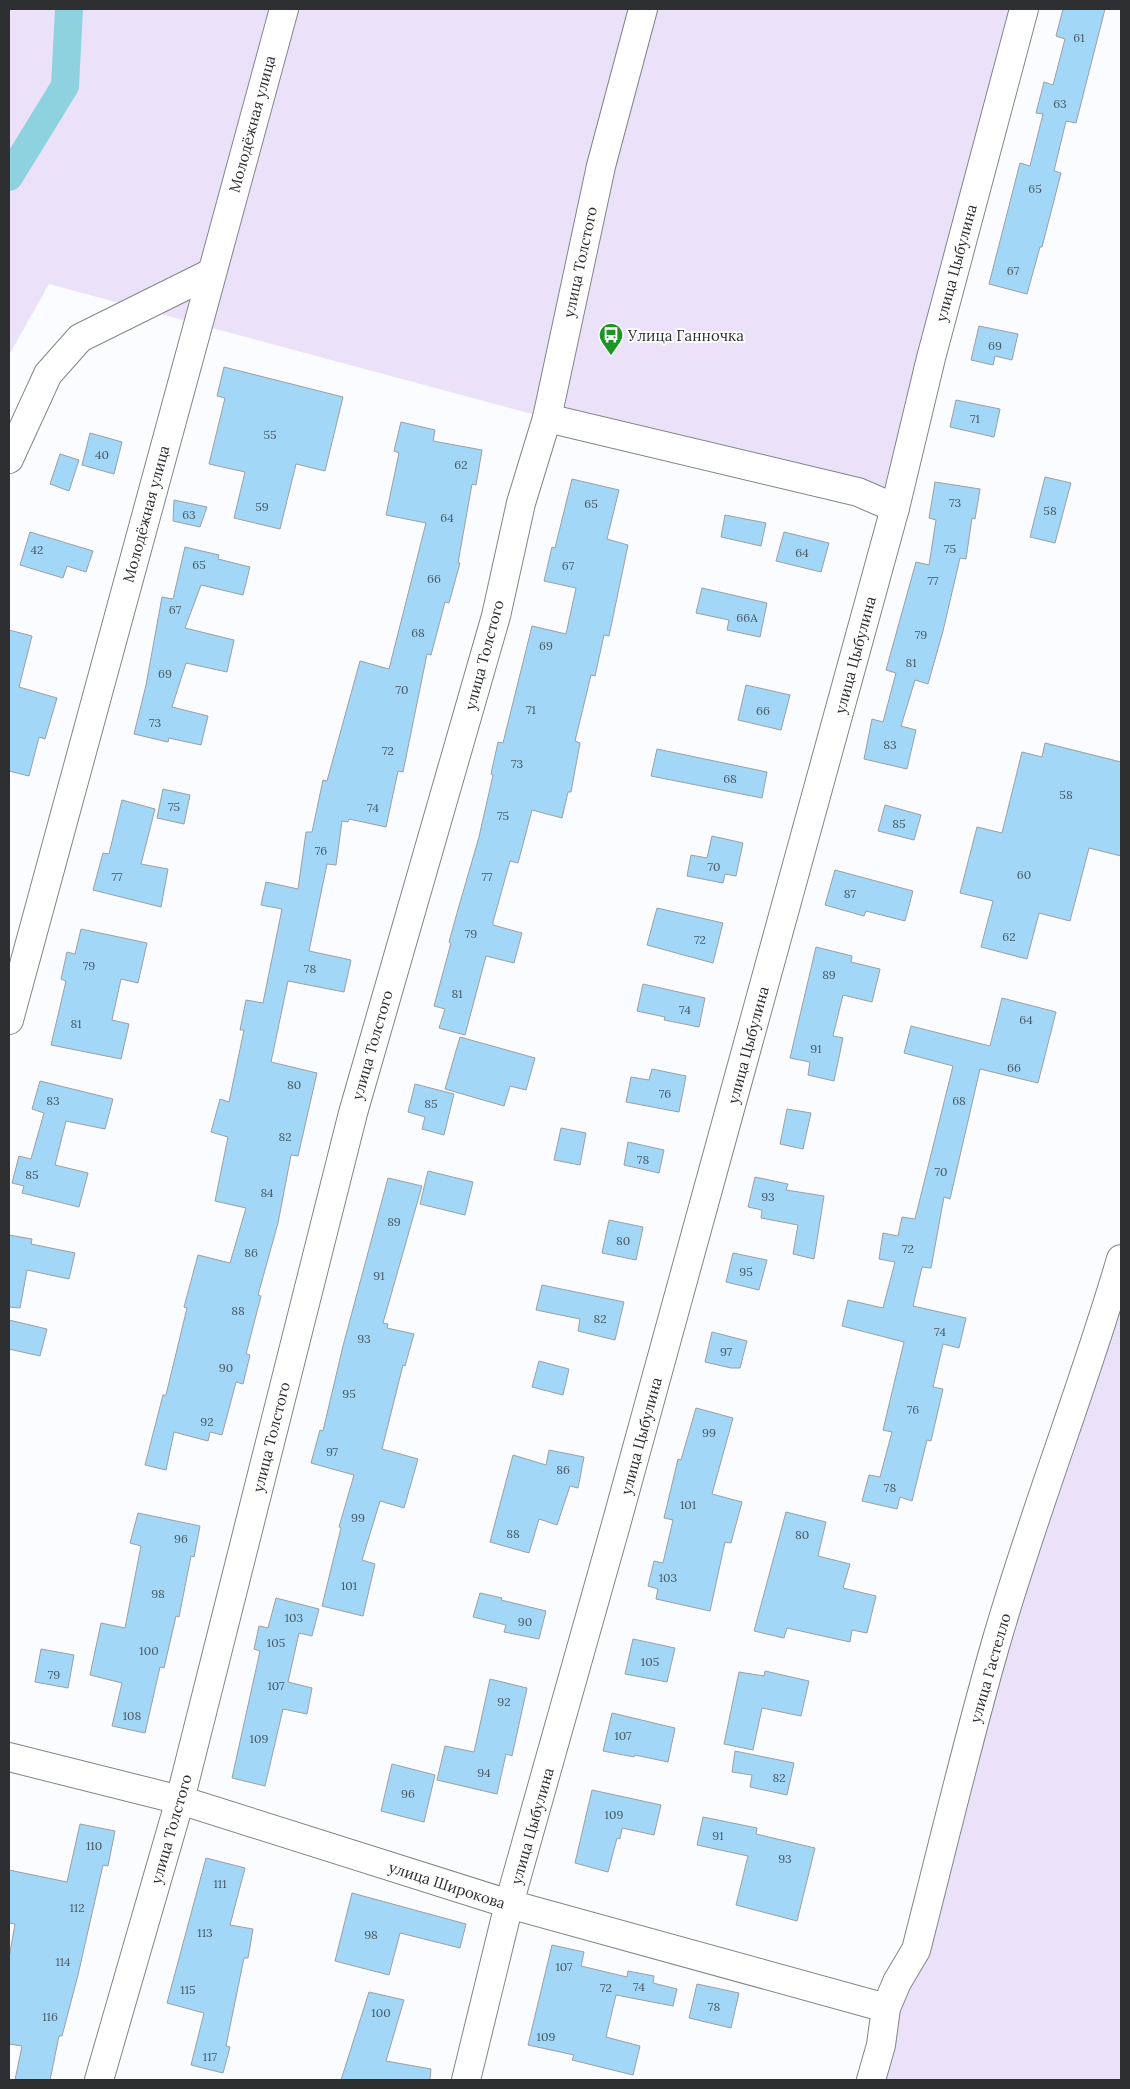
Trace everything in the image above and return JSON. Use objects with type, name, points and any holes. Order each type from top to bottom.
[{"type":"street","name":"Молодёжная улица","points":[[9,1020],[284,9]]},
{"type":"street","name":"улица Толстого","points":[[99,2080],[180,1800],[353,1113],[496,616],[520,503],[547,418],[601,166],[643,9]]},
{"type":"street","name":"улица Цыбулина","points":[[466,2080],[509,1904],[615,1528],[895,508],[931,358],[1024,9]]},
{"type":"street","points":[[9,459],[48,374],[80,338],[211,273]]},
{"type":"street","points":[[547,418],[858,492],[895,508]]},
{"type":"street","name":"улица Гастелло","points":[[871,2080],[881,2045],[886,2008],[897,1982],[916,1950],[995,1646],[1065,1428],[1100,1330],[1121,1258]]},
{"type":"street","name":"улица Широкова","points":[[9,1758],[180,1800],[509,1904],[886,2008]]},
{"type":"shaded area","points":[[9,9],[1025,9],[895,508],[547,418],[49,284],[9,355]]},
{"type":"shaded area","points":[[1121,1259],[1121,2080],[871,2080]]},
{"type":"building","points":[[1063,9],[1105,9],[1076,123],[1066,121],[1054,171],[1061,173],[1042,247],[1040,247],[1027,294],[989,284],[1020,163],[1030,166],[1043,114],[1036,113],[1044,82],[1053,85],[1065,39],[1056,36]]},
{"type":"building","points":[[979,326],[1018,334],[1012,360],[995,356],[993,365],[971,360]]},
{"type":"building","points":[[224,367],[343,397],[325,471],[296,464],[280,529],[234,518],[245,472],[209,464],[225,398],[217,396]]},
{"type":"building","points":[[956,400],[1000,409],[994,437],[950,427]]},
{"type":"building","points":[[401,422],[435,430],[433,441],[482,450],[476,485],[472,484],[458,563],[460,563],[449,603],[445,602],[431,655],[427,654],[403,772],[398,771],[386,827],[349,819],[348,822],[342,821],[336,865],[327,864],[309,951],[351,960],[344,992],[288,981],[271,1062],[317,1073],[298,1156],[291,1155],[278,1223],[258,1295],[261,1296],[246,1354],[250,1355],[243,1384],[236,1382],[222,1435],[210,1432],[208,1441],[174,1432],[166,1470],[145,1465],[163,1395],[166,1395],[187,1308],[184,1307],[198,1255],[230,1263],[246,1208],[215,1201],[228,1137],[211,1132],[220,1099],[229,1102],[244,1030],[240,1030],[246,1000],[263,1003],[282,909],[261,905],[266,882],[298,889],[306,832],[312,832],[323,780],[327,781],[360,661],[389,669],[426,523],[386,515],[399,453],[394,451]]},
{"type":"building","points":[[90,433],[122,442],[114,474],[82,465]]},
{"type":"building","points":[[60,454],[79,460],[69,491],[50,484]]},
{"type":"building","points":[[1045,477],[1071,483],[1055,543],[1030,537]]},
{"type":"building","points":[[572,479],[619,490],[607,539],[628,545],[609,636],[604,635],[595,676],[591,675],[575,741],[580,743],[571,792],[568,792],[562,818],[532,810],[518,863],[510,861],[493,922],[493,925],[522,933],[514,963],[486,956],[465,1035],[439,1028],[445,1009],[434,1006],[451,943],[449,942],[479,837],[493,775],[491,774],[498,742],[503,743],[532,626],[566,634],[576,588],[544,581],[552,547],[555,548]]},
{"type":"building","points":[[935,482],[980,489],[975,519],[972,518],[966,559],[960,558],[928,684],[915,680],[901,726],[916,730],[907,769],[864,759],[872,719],[883,722],[896,673],[886,670],[916,562],[929,565],[936,520],[929,518]]},
{"type":"building","points":[[174,500],[207,507],[200,527],[173,521]]},
{"type":"building","points":[[725,515],[766,523],[761,546],[721,537]]},
{"type":"building","points":[[30,532],[93,551],[86,572],[67,566],[63,578],[20,565]]},
{"type":"building","points":[[784,532],[829,543],[821,572],[776,561]]},
{"type":"building","points":[[185,547],[219,555],[218,559],[250,567],[243,595],[201,585],[185,628],[234,640],[227,672],[186,663],[172,707],[208,716],[201,745],[169,738],[168,742],[134,734],[146,685],[162,597],[173,599]]},
{"type":"building","points":[[702,588],[767,603],[760,637],[727,630],[729,620],[696,613]]},
{"type":"building","points":[[9,630],[32,636],[19,687],[57,698],[45,739],[39,737],[29,776],[9,771]]},
{"type":"building","points":[[746,685],[790,695],[781,730],[738,720]]},
{"type":"building","points":[[1045,743],[1121,762],[1121,856],[1089,848],[1070,921],[1039,913],[1027,959],[981,947],[993,901],[960,893],[977,827],[1002,833],[1022,752],[1042,757]]},
{"type":"building","points":[[657,749],[767,772],[762,798],[651,776]]},
{"type":"building","points":[[163,789],[190,795],[184,824],[157,818]]},
{"type":"building","points":[[122,800],[155,809],[141,864],[168,869],[161,907],[93,890],[103,853],[109,854]]},
{"type":"building","points":[[885,805],[921,815],[914,840],[878,831]]},
{"type":"building","points":[[712,836],[743,843],[736,876],[725,874],[723,883],[687,876],[691,855],[707,858]]},
{"type":"building","points":[[835,870],[913,891],[905,921],[866,911],[864,916],[825,905]]},
{"type":"building","points":[[657,908],[723,923],[713,963],[647,945]]},
{"type":"building","points":[[81,929],[147,943],[138,983],[121,979],[112,1020],[129,1024],[121,1059],[51,1045],[66,981],[61,979],[67,952],[75,954]]},
{"type":"building","points":[[816,947],[852,956],[851,962],[880,969],[872,1002],[843,995],[833,1036],[843,1038],[834,1081],[808,1075],[810,1062],[790,1058]]},
{"type":"building","points":[[643,984],[705,998],[699,1027],[664,1020],[665,1017],[637,1011]]},
{"type":"building","points":[[1002,998],[1056,1012],[1038,1083],[980,1069],[950,1199],[944,1197],[931,1268],[922,1267],[913,1306],[966,1318],[959,1348],[943,1344],[933,1387],[943,1389],[931,1441],[927,1440],[912,1501],[900,1497],[897,1509],[862,1501],[869,1475],[880,1477],[892,1432],[883,1430],[904,1342],[842,1326],[848,1300],[883,1308],[895,1262],[879,1259],[883,1233],[898,1236],[902,1217],[915,1219],[953,1066],[904,1053],[911,1026],[990,1046]]},
{"type":"building","points":[[460,1037],[535,1058],[526,1090],[510,1086],[504,1106],[445,1089]]},
{"type":"building","points":[[652,1069],[686,1076],[679,1112],[626,1102],[631,1077],[649,1080]]},
{"type":"building","points":[[40,1081],[113,1099],[105,1129],[66,1121],[55,1165],[88,1173],[79,1207],[22,1193],[24,1186],[12,1183],[19,1156],[31,1159],[44,1113],[32,1109]]},
{"type":"building","points":[[415,1084],[454,1094],[444,1135],[422,1129],[425,1117],[408,1112]]},
{"type":"building","points":[[787,1109],[811,1113],[803,1149],[780,1144]]},
{"type":"building","points":[[561,1128],[586,1133],[580,1165],[554,1160]]},
{"type":"building","points":[[628,1142],[664,1150],[659,1173],[624,1165]]},
{"type":"building","points":[[428,1171],[473,1182],[465,1215],[420,1204]]},
{"type":"building","points":[[755,1177],[788,1184],[786,1190],[824,1196],[814,1259],[793,1254],[798,1225],[761,1218],[762,1210],[748,1207]]},
{"type":"building","points":[[388,1178],[422,1186],[383,1323],[388,1324],[387,1328],[414,1334],[405,1366],[403,1365],[382,1449],[418,1459],[404,1508],[380,1501],[362,1560],[375,1564],[363,1616],[322,1606],[341,1528],[339,1527],[354,1475],[311,1463],[320,1430],[323,1431],[343,1346]]},
{"type":"building","points":[[609,1220],[643,1227],[636,1260],[602,1253]]},
{"type":"building","points":[[9,1235],[32,1239],[31,1244],[75,1253],[69,1279],[27,1270],[20,1308],[9,1307]]},
{"type":"building","points":[[733,1253],[767,1260],[759,1290],[726,1282]]},
{"type":"building","points":[[542,1285],[624,1302],[615,1340],[578,1331],[580,1319],[536,1310]]},
{"type":"building","points":[[9,1320],[47,1329],[40,1356],[9,1349]]},
{"type":"building","points":[[712,1332],[747,1341],[740,1368],[731,1368],[705,1362]]},
{"type":"building","points":[[539,1361],[569,1369],[563,1395],[532,1387]]},
{"type":"building","points":[[696,1408],[733,1418],[712,1494],[742,1502],[731,1543],[725,1542],[710,1611],[656,1599],[658,1589],[648,1586],[654,1561],[663,1563],[673,1520],[664,1518],[678,1459],[681,1460]]},
{"type":"building","points":[[549,1450],[584,1457],[578,1488],[570,1486],[557,1525],[539,1519],[529,1553],[490,1542],[513,1455],[546,1465]]},
{"type":"building","points":[[786,1512],[826,1522],[818,1556],[850,1564],[843,1588],[876,1596],[867,1633],[852,1630],[850,1642],[787,1628],[784,1638],[754,1631]]},
{"type":"building","points":[[138,1513],[200,1526],[194,1557],[191,1556],[179,1617],[176,1616],[164,1668],[160,1667],[145,1733],[112,1726],[122,1683],[90,1675],[101,1623],[125,1628],[141,1546],[130,1543]]},
{"type":"building","points":[[480,1593],[546,1611],[539,1639],[504,1632],[506,1625],[473,1617]]},
{"type":"building","points":[[276,1598],[319,1609],[312,1636],[299,1633],[288,1682],[312,1688],[307,1714],[283,1709],[265,1786],[232,1778],[260,1651],[254,1649],[259,1626],[268,1628]]},
{"type":"building","points":[[633,1639],[675,1648],[667,1682],[625,1674]]},
{"type":"building","points":[[41,1649],[74,1655],[68,1688],[35,1682]]},
{"type":"building","points":[[765,1671],[809,1681],[801,1716],[762,1708],[753,1750],[724,1744],[739,1672],[764,1676]]},
{"type":"building","points":[[490,1679],[527,1688],[512,1756],[506,1754],[497,1794],[437,1780],[445,1746],[474,1752]]},
{"type":"building","points":[[612,1713],[675,1728],[668,1762],[603,1751]]},
{"type":"building","points":[[735,1751],[794,1763],[787,1795],[750,1787],[752,1775],[732,1772]]},
{"type":"building","points":[[392,1764],[435,1775],[424,1822],[381,1811]]},
{"type":"building","points":[[592,1790],[661,1805],[654,1835],[622,1828],[620,1839],[617,1838],[608,1872],[575,1863]]},
{"type":"building","points":[[703,1817],[757,1828],[756,1834],[815,1848],[797,1921],[736,1905],[748,1856],[697,1845]]},
{"type":"building","points":[[80,1824],[115,1831],[108,1866],[103,1865],[78,1975],[62,2036],[59,2036],[50,2080],[15,2080],[22,2046],[9,2044],[9,1958],[15,1924],[9,1923],[9,1870],[67,1882]]},
{"type":"building","points":[[206,1858],[245,1868],[230,1925],[253,1929],[248,1958],[244,1958],[226,2046],[230,2047],[223,2073],[191,2065],[204,2013],[167,2003]]},
{"type":"building","points":[[352,1893],[466,1924],[460,1948],[400,1933],[389,1975],[335,1961]]},
{"type":"building","points":[[552,1945],[584,1952],[581,1966],[627,1977],[628,1971],[654,1976],[653,1983],[677,1989],[673,2006],[616,1995],[606,2037],[640,2046],[633,2075],[572,2060],[574,2055],[528,2045]]},
{"type":"building","points":[[697,1984],[739,1993],[731,2028],[689,2018]]},
{"type":"building","points":[[369,1992],[404,2000],[386,2061],[431,2069],[430,2080],[341,2080]]},
{"type":"waterway","points":[[9,177],[65,86],[69,9]]},
{"type":"place","name":"Улица Ганночка","points":[[611,356]]}]
